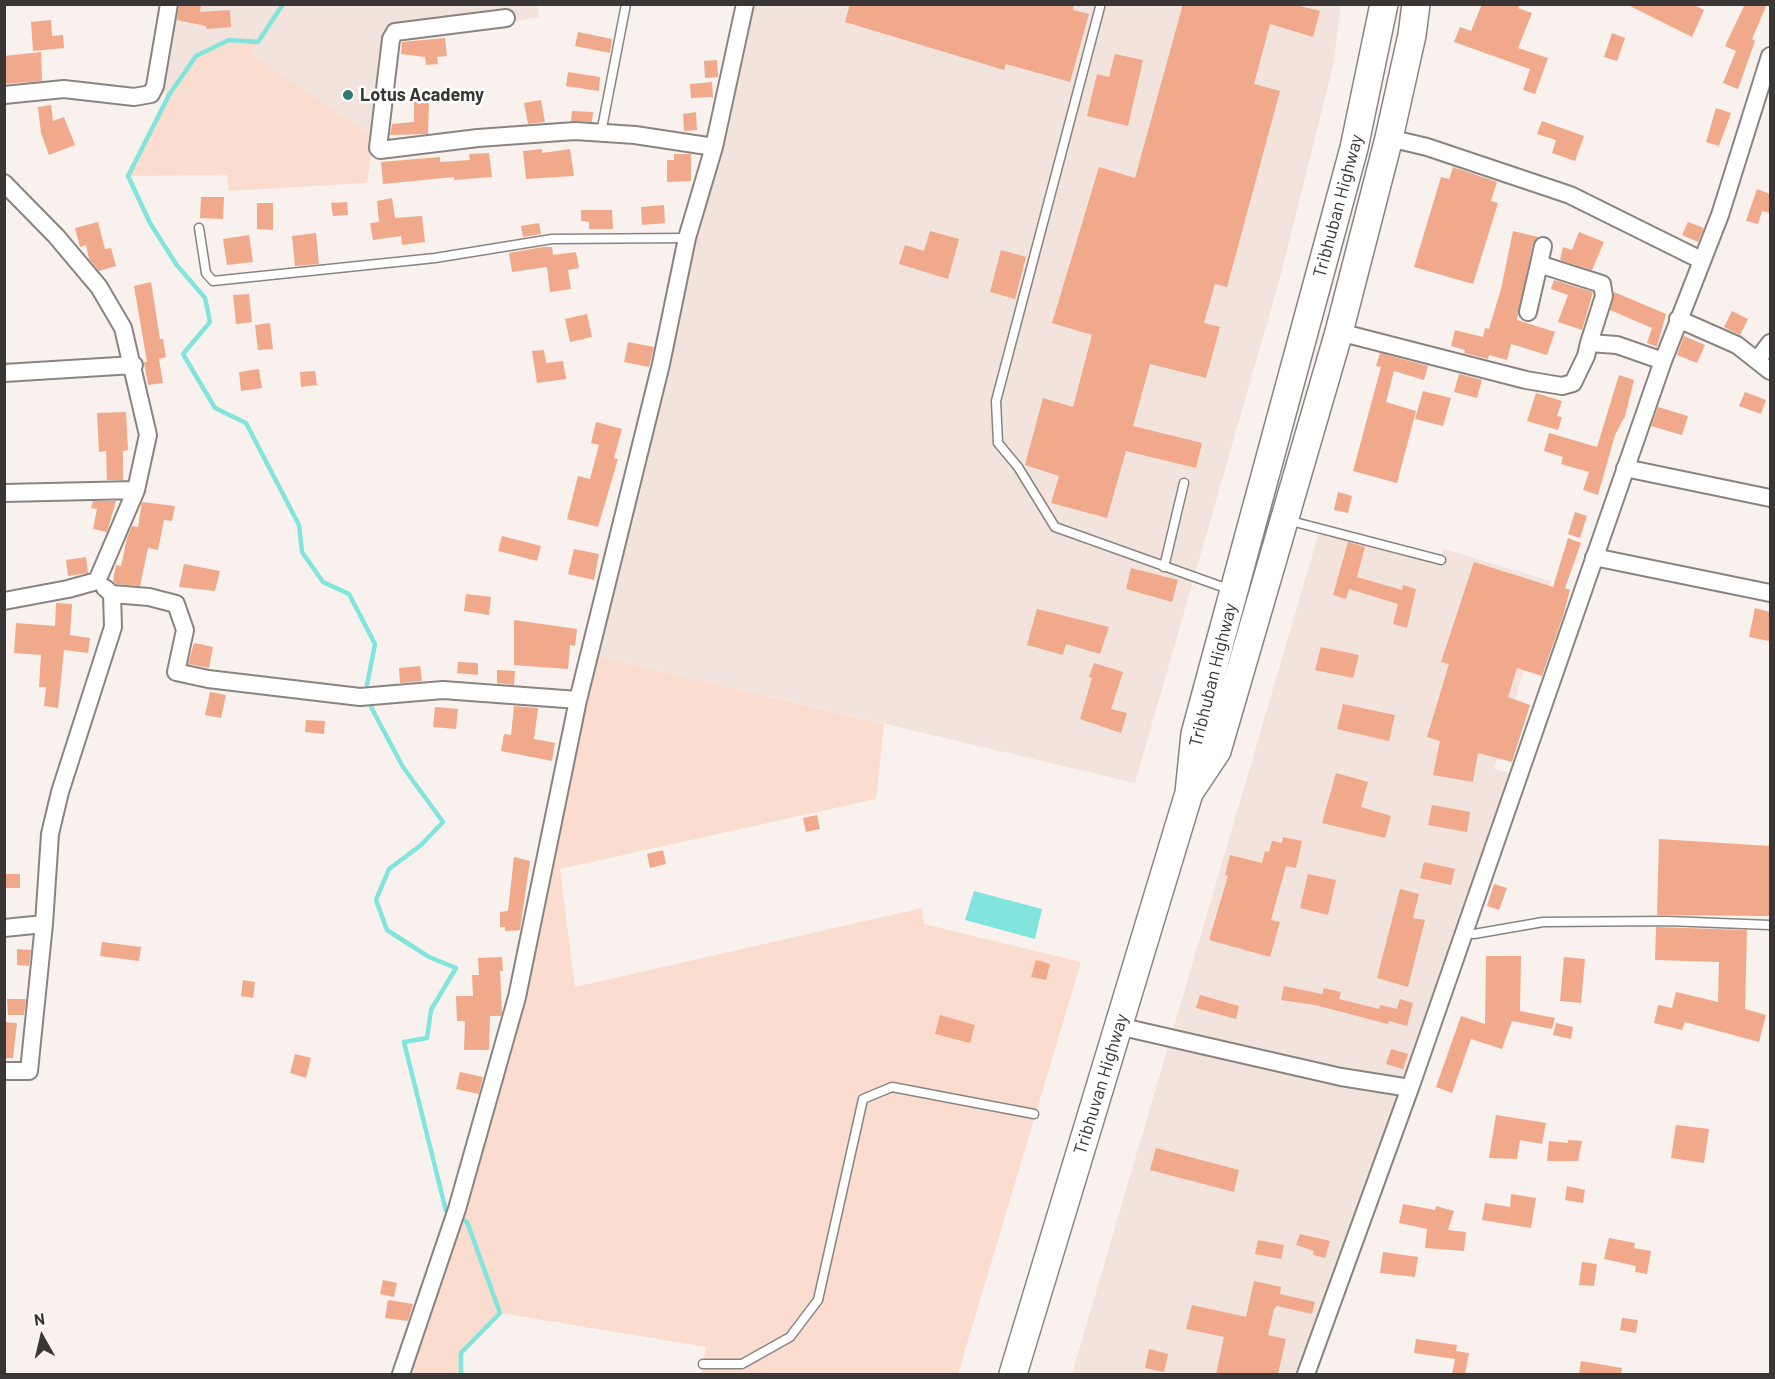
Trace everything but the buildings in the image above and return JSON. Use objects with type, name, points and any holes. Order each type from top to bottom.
[{"type":"highway","name":"Tribhuban Highway","points":[[1189,793],[1195,734],[1354,148],[1383,4]]},
{"type":"highway","name":"Tribhuban Highway","points":[[1189,793],[1217,750],[1339,332],[1389,138],[1412,35],[1416,4]]},
{"type":"highway","name":"Tribhuvan Highway","points":[[1013,1374],[1189,793]]},
{"type":"street","points":[[4,95],[64,89],[134,97],[151,94],[155,86],[169,4]]},
{"type":"street","points":[[401,1374],[457,1209],[518,997],[578,700],[661,364],[687,238],[714,147],[745,4]]},
{"type":"street","points":[[506,18],[395,32],[391,39],[378,148],[380,150],[478,138],[575,130],[714,147]]},
{"type":"street","points":[[1306,1374],[1410,1088],[1678,319],[1720,215],[1770,56]]},
{"type":"street","points":[[1389,138],[1427,147],[1570,195],[1701,260]]},
{"type":"street","points":[[4,183],[56,236],[99,286],[123,328],[134,366],[148,435],[136,490],[98,581]]},
{"type":"street","points":[[1528,312],[1543,246]]},
{"type":"street","points":[[1339,332],[1526,380],[1562,386],[1573,383],[1586,356],[1604,296],[1602,284],[1539,264]]},
{"type":"street","points":[[1678,319],[1737,345],[1758,359],[1770,372]]},
{"type":"street","points":[[1589,343],[1617,345],[1663,361]]},
{"type":"street","points":[[1758,359],[1770,343]]},
{"type":"street","points":[[4,373],[134,366]]},
{"type":"street","points":[[1625,468],[1770,498]]},
{"type":"street","points":[[4,493],[136,490]]},
{"type":"street","points":[[1594,557],[1770,593]]},
{"type":"street","points":[[98,581],[111,594],[149,597],[176,604],[185,630],[176,672],[208,679],[360,697],[443,690],[578,700]]},
{"type":"street","points":[[4,601],[68,590],[98,581]]},
{"type":"street","points":[[4,1071],[29,1071],[44,924],[50,834],[60,792],[113,627],[111,594]]},
{"type":"street","points":[[4,928],[44,924]]},
{"type":"street","points":[[1118,1026],[1341,1077],[1410,1088]]},
{"type":"lane","points":[[601,133],[626,4]]},
{"type":"lane","points":[[1100,8],[996,401],[998,443],[1018,467],[1055,527],[1235,591]]},
{"type":"lane","points":[[199,228],[206,273],[213,281],[435,258],[552,239],[687,238]]},
{"type":"lane","points":[[1164,567],[1184,483]]},
{"type":"lane","points":[[1284,519],[1441,560]]},
{"type":"lane","points":[[1463,933],[1474,934],[1543,922],[1667,921],[1770,925]]},
{"type":"lane","points":[[703,1364],[742,1364],[790,1337],[818,1300],[863,1099],[892,1087],[1034,1114]]},
{"type":"shaded area","name":"Lotus Academy","points":[[171,5],[537,5],[539,17],[493,25],[491,11],[397,28],[374,137],[250,54],[257,42],[196,56],[169,95],[151,92]]},
{"type":"shaded area","points":[[745,5],[1341,5],[1333,66],[1280,278],[1135,783],[589,654]]},
{"type":"shaded area","points":[[229,40],[258,42],[251,54],[374,137],[367,183],[229,191],[227,175],[128,176],[169,95],[196,56]]},
{"type":"shaded area","points":[[1320,529],[1441,559],[1443,549],[1551,581],[1494,769],[1518,775],[1306,1374],[1072,1374]]},
{"type":"shaded area","points":[[589,654],[884,724],[876,799],[560,869],[575,987],[922,908],[924,924],[1081,962],[958,1374],[701,1374],[706,1347],[500,1313],[461,1353],[461,1374],[401,1374],[517,997]]},
{"type":"water","points":[[974,891],[1042,909],[1035,939],[965,920]]},
{"type":"waterway","points":[[283,4],[258,42],[229,40],[196,56],[169,95],[128,176],[150,223],[176,264],[205,298],[210,322],[183,354],[215,408],[246,423],[299,525],[302,552],[323,582],[349,594],[375,644],[367,685]]},
{"type":"waterway","points":[[371,707],[403,767],[443,822],[421,845],[389,869],[376,900],[387,930],[429,957],[456,968],[431,1010],[427,1038],[404,1042],[446,1211],[451,1214]]},
{"type":"waterway","points":[[459,1218],[467,1222],[500,1313],[461,1353],[461,1374]]},
{"type":"place","name":"Lotus Academy","points":[[348,95]]}]
